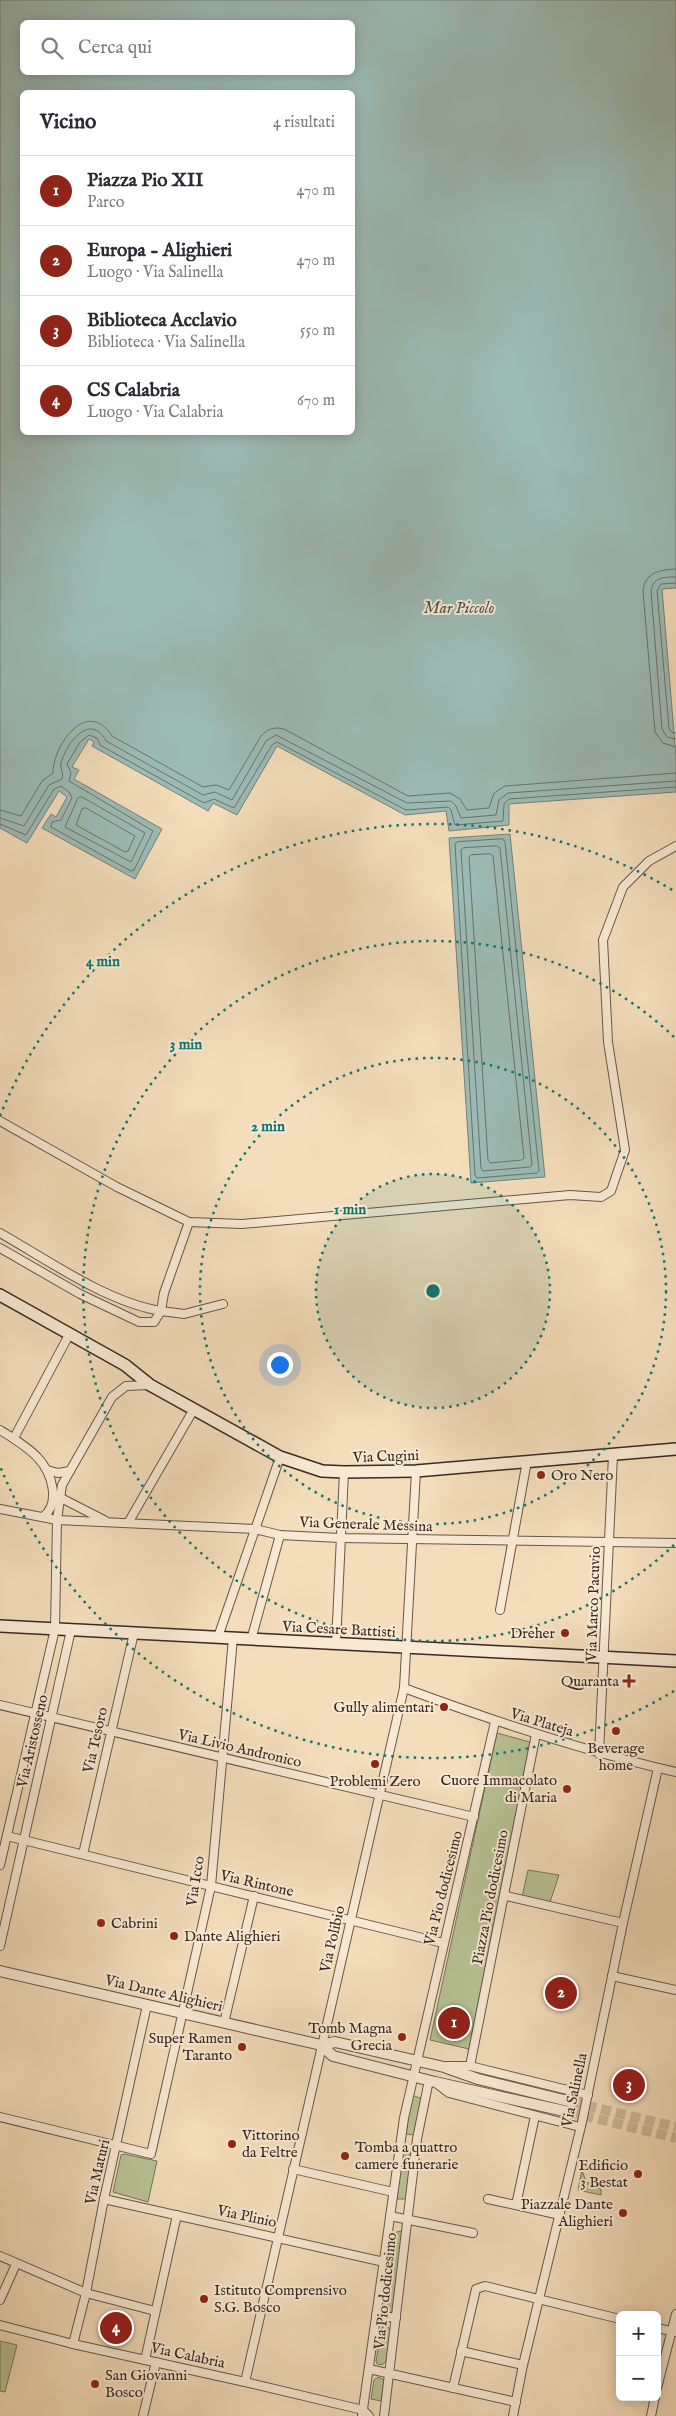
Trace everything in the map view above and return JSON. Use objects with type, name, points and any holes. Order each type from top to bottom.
[{"type":"main road","name":"Via Cugini","points":[[0,1295],[125,1365],[150,1386],[280,1457],[322,1471],[416,1471],[676,1449]]},
{"type":"main road","name":"Via Cesare Battisti","points":[[0,1626],[407,1648],[676,1660]]},
{"type":"street","points":[[0,1121],[117,1188],[189,1222],[242,1224],[570,1195],[601,1197],[611,1191],[625,1150],[608,1042],[603,940],[623,887],[649,861],[676,846]]},
{"type":"street","points":[[0,1248],[80,1294],[139,1322],[154,1322],[161,1311],[164,1293],[189,1222]]},
{"type":"street","points":[[0,1233],[93,1285],[140,1308],[184,1314],[223,1304]]},
{"type":"street","points":[[14,1438],[70,1334]]},
{"type":"street","name":"Via Aristosseno","points":[[0,1865],[55,1629],[59,1497],[70,1471],[112,1397],[126,1386],[150,1386]]},
{"type":"street","points":[[128,1523],[194,1409]]},
{"type":"street","points":[[0,1430],[14,1438],[38,1458],[47,1470],[53,1485],[52,1506],[43,1517]]},
{"type":"street","name":"Via Marco Pacuvio","points":[[599,1754],[613,1454]]},
{"type":"street","points":[[218,1637],[280,1457]]},
{"type":"street","points":[[500,1610],[527,1461]]},
{"type":"street","points":[[47,1470],[58,1473],[70,1471]]},
{"type":"street","name":"Via Polibio","points":[[245,2382],[378,1794],[404,1688],[416,1471]]},
{"type":"street","points":[[336,1644],[344,1472]]},
{"type":"street","points":[[59,1497],[107,1522]]},
{"type":"street","name":"Via Generale Messina","points":[[0,1508],[57,1520],[255,1529],[280,1535],[412,1540],[676,1543]]},
{"type":"street","points":[[251,1640],[280,1535]]},
{"type":"street","name":"Via Aristosseno","points":[[0,1946],[71,1630]]},
{"type":"street","name":"Via Tesoro","points":[[83,1854],[134,1633]]},
{"type":"street","name":"Via Icco","points":[[117,2145],[151,2154],[210,1886],[233,1638]]},
{"type":"street","name":"Via Plateja","points":[[404,1688],[496,1722],[599,1754],[676,1772]]},
{"type":"street","name":"Via Livio Andronico","points":[[0,1706],[474,1817]]},
{"type":"street","name":"Via Pio dodicesimo","points":[[365,2414],[369,2369],[401,2136],[443,1943],[496,1722]]},
{"type":"street","name":"Piazza Pio dodicesimo","points":[[470,2066],[506,1896],[536,1734]]},
{"type":"street","name":"Via Salinella","points":[[513,2416],[523,2365],[588,2095],[622,1923],[658,1768]]},
{"type":"street","name":"Via Rintone","points":[[7,1836],[443,1943]]},
{"type":"street","points":[[224,2023],[254,1896]]},
{"type":"street","points":[[506,1896],[622,1923]]},
{"type":"street","name":"Via Dante Alighieri","points":[[0,1970],[321,2045],[335,2042],[444,2067],[570,2107],[432,2081],[333,2056],[321,2045]]},
{"type":"street","points":[[612,1976],[676,1990]]},
{"type":"street","name":"Via Maturi","points":[[73,2344],[86,2293],[104,2199],[147,2005]]},
{"type":"street","name":"Via Dante Alighieri","points":[[444,2067],[470,2066],[588,2095]]},
{"type":"street","name":"Via Pio dodicesimo","points":[[384,2416],[417,2139],[432,2081]]},
{"type":"street","name":"Via Dante Alighieri","points":[[432,2081],[449,2093],[580,2126]]},
{"type":"street","points":[[516,2205],[535,2116]]},
{"type":"street","points":[[0,2117],[117,2145]]},
{"type":"street","points":[[401,2136],[417,2139]]},
{"type":"street","points":[[293,2169],[393,2192]]},
{"type":"street","name":"Via Plinio","points":[[104,2199],[278,2236],[384,2262]]},
{"type":"street","points":[[488,2199],[560,2215]]},
{"type":"street","points":[[145,2360],[177,2215]]},
{"type":"street","points":[[390,2216],[408,2218],[473,2233]]},
{"type":"street","points":[[0,2256],[86,2293],[155,2311]]},
{"type":"street","points":[[0,2300],[16,2264]]},
{"type":"street","points":[[453,2388],[476,2289],[485,2286],[616,2318]]},
{"type":"street","points":[[661,2374],[676,2314]]},
{"type":"street","points":[[376,2315],[396,2318]]},
{"type":"street","name":"Via Calabria","points":[[0,2325],[73,2344],[245,2382],[365,2414]]},
{"type":"street","points":[[461,2351],[523,2365]]},
{"type":"street","points":[[143,2416],[156,2362]]},
{"type":"street","points":[[369,2369],[516,2402]]},
{"type":"street","points":[[651,2416],[654,2401]]},
{"type":"green space","points":[[497,1733],[530,1742],[469,2049],[430,2040]]},
{"type":"green space","points":[[528,1870],[559,1875],[550,1902],[522,1897]]},
{"type":"green space","points":[[412,2095],[422,2099],[414,2135],[406,2134]]},
{"type":"green space","points":[[404,2151],[411,2155],[406,2199],[397,2199],[401,2154]]},
{"type":"green space","points":[[121,2155],[157,2161],[148,2202],[113,2192]]},
{"type":"green space","points":[[582,2170],[586,2182],[601,2189],[601,2195],[578,2190]]},
{"type":"green space","points":[[400,2231],[404,2234],[394,2312],[389,2314],[384,2311],[384,2307],[393,2237],[394,2233]]},
{"type":"green space","points":[[382,2327],[388,2327],[391,2330],[387,2360],[382,2365],[377,2364],[376,2361]]},
{"type":"green space","points":[[0,2341],[17,2345],[5,2392],[0,2391]]},
{"type":"green space","points":[[378,2377],[384,2380],[381,2401],[371,2399],[374,2380]]},
{"type":"water","name":"Mar Piccolo","points":[[0,0],[676,0],[676,588],[662,589],[676,757],[676,792],[509,804],[509,825],[449,831],[446,811],[405,815],[277,746],[237,815],[213,803],[208,811],[92,746],[94,742],[89,739],[72,767],[79,770],[74,779],[162,829],[135,879],[42,828],[51,814],[56,817],[67,797],[59,791],[27,843],[0,828]]},
{"type":"water","points":[[510,834],[545,1177],[471,1183],[449,838]]},
{"type":"tunnel","points":[[572,2102],[676,2127]]},
{"type":"tunnel","points":[[569,2112],[676,2138]]},
{"type":"place","name":"Oro Nero","points":[[541,1475]]},
{"type":"place","name":"Dreher","points":[[565,1633]]},
{"type":"place","name":"Quaranta","points":[[629,1681]]},
{"type":"place","name":"Gully alimentari","points":[[444,1707]]},
{"type":"place","name":"Beverage home","points":[[616,1731]]},
{"type":"place","name":"Problemi Zero","points":[[375,1764]]},
{"type":"place","name":"Cuore Immacolato di Maria","points":[[567,1789]]},
{"type":"place","name":"Cabrini","points":[[101,1923]]},
{"type":"place","name":"Dante Alighieri","points":[[174,1936]]},
{"type":"place","name":"Europa - Alighieri","points":[[561,1993]]},
{"type":"place","name":"Piazza Pio XII","points":[[454,2023]]},
{"type":"place","name":"Tomb Magna Grecia","points":[[402,2037]]},
{"type":"place","name":"Super Ramen Taranto","points":[[242,2047]]},
{"type":"place","name":"Biblioteca Acclavio","points":[[629,2085]]},
{"type":"place","name":"Vittorino da Feltre","points":[[232,2144]]},
{"type":"place","name":"Tomba a quattro camere funerarie","points":[[345,2156]]},
{"type":"place","name":"Edificio 3 Bestat","points":[[638,2174]]},
{"type":"place","name":"Piazzale Dante Alighieri","points":[[623,2213]]},
{"type":"place","name":"Istituto Comprensivo S.G. Bosco","points":[[204,2299]]},
{"type":"place","name":"CS Calabria","points":[[116,2328]]},
{"type":"place","name":"San Giovanni Bosco","points":[[95,2384]]}]
